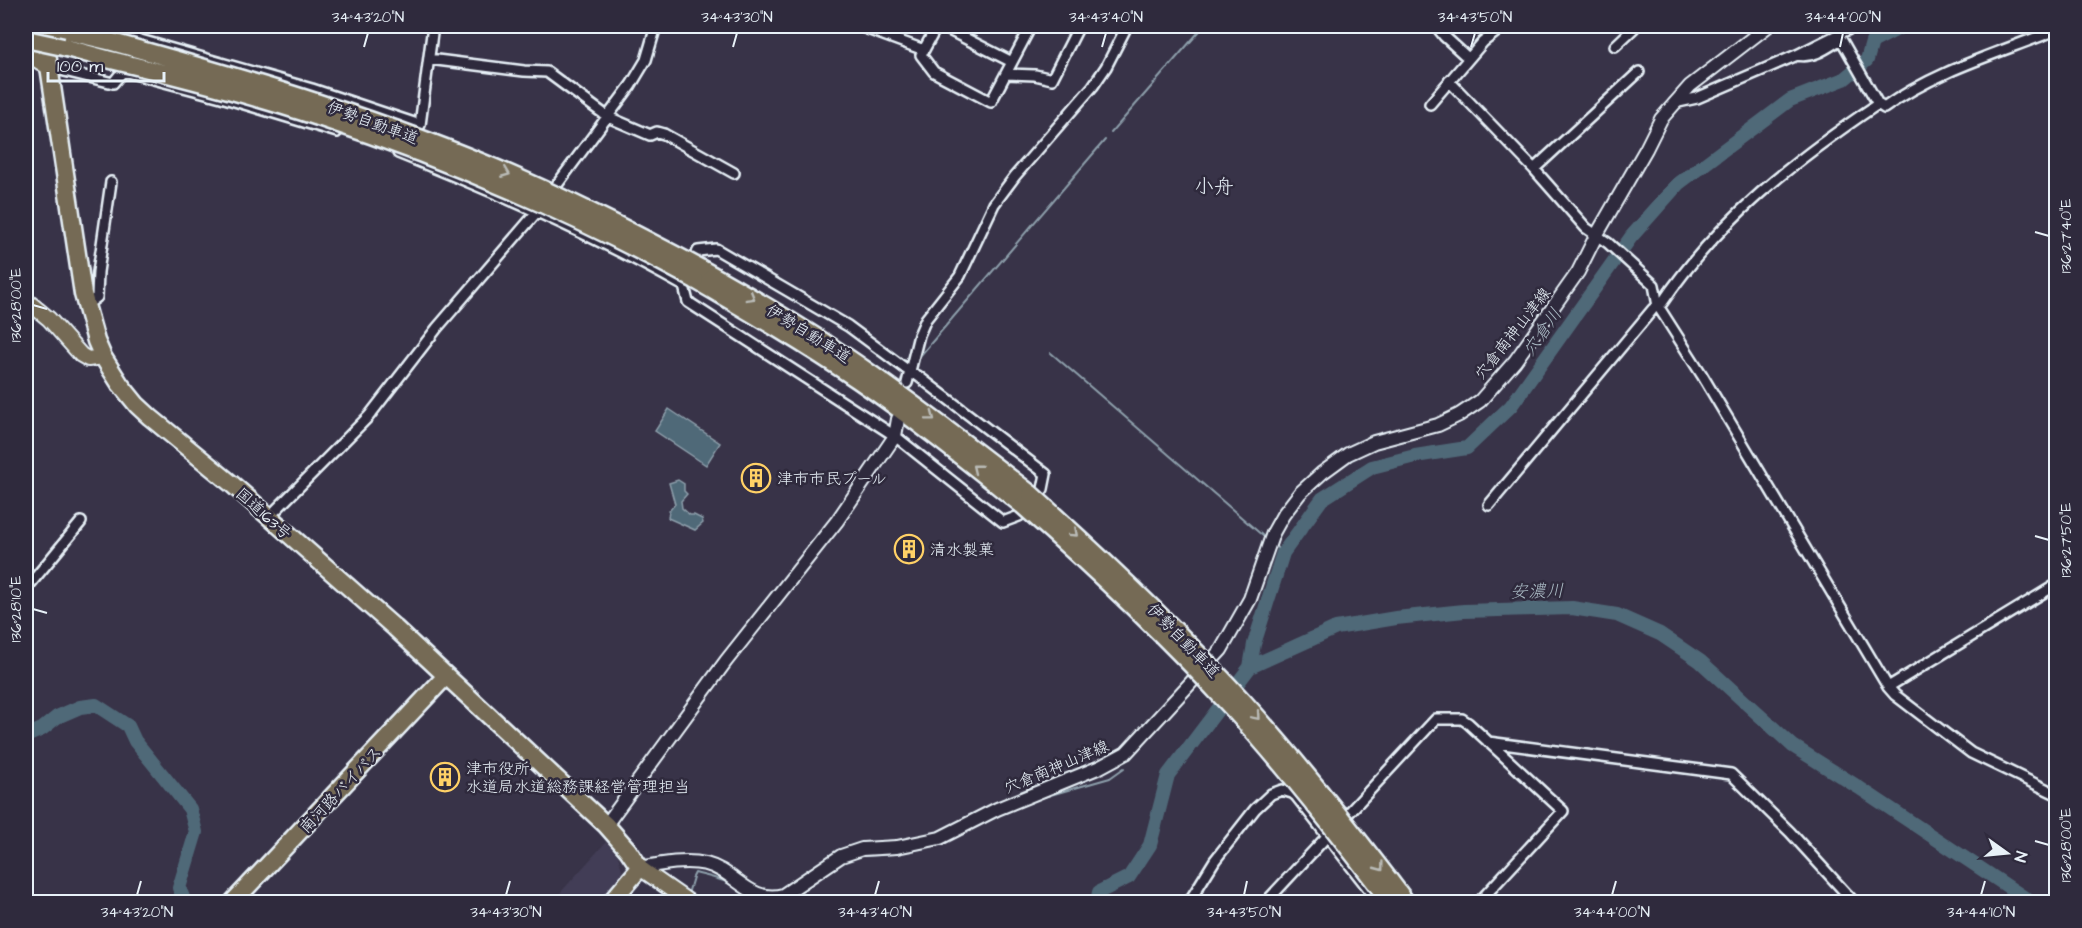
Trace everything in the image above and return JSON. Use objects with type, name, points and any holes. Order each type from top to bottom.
[{"type":"highway","name":"伊勢自動車道","points":[[43,26],[216,70],[392,128],[520,179],[605,218],[693,278]]},
{"type":"highway","name":"国道163号","points":[[43,26],[86,305],[103,357],[120,384],[137,405],[269,517],[446,676],[606,825],[640,868]]},
{"type":"highway","name":"伊勢自動車道","points":[[26,39],[212,85],[317,116],[453,165],[599,230],[693,278],[758,301],[866,370],[964,442],[1026,500],[1066,543],[1156,628],[1233,710],[1286,770],[1390,903]]},
{"type":"highway","name":"伊勢自動車道","points":[[1026,500],[1115,571],[1242,700],[1329,803],[1406,903]]},
{"type":"highway","name":"南河路バイパス","points":[[233,903],[446,676]]},
{"type":"highway","points":[[611,903],[640,868]]},
{"type":"main road","name":"穴倉南神山津線","points":[[640,868],[670,863],[706,864],[752,892],[776,897],[783,895],[841,856],[862,849],[897,847],[940,838],[1017,800],[1100,767],[1126,753],[1221,650],[1250,599],[1273,532],[1300,493],[1348,454],[1374,442],[1438,425],[1480,401],[1515,361],[1578,273],[1661,119],[1690,86],[1768,26]]},
{"type":"main road","points":[[26,55],[48,67]]},
{"type":"main road","points":[[26,300],[49,319],[81,355],[87,359],[103,357]]},
{"type":"main road","points":[[606,825],[726,662],[837,521],[895,436],[898,419]]},
{"type":"main road","points":[[640,868],[689,903]]},
{"type":"street","points":[[124,26],[130,37],[312,88],[420,125],[433,26]]},
{"type":"street","points":[[48,67],[112,83],[123,71],[132,26]]},
{"type":"street","points":[[269,517],[369,416],[436,328],[536,213],[608,117],[646,60],[656,26]]},
{"type":"street","points":[[859,26],[924,50]]},
{"type":"street","points":[[1012,62],[939,26],[921,55],[934,72],[991,102],[1031,26]]},
{"type":"street","points":[[1006,74],[1035,75],[1052,79],[1079,26]]},
{"type":"street","points":[[906,383],[919,335],[926,319],[960,276],[994,204],[1015,176],[1093,86],[1106,67],[1127,26]]},
{"type":"street","points":[[1436,26],[1468,58]]},
{"type":"street","points":[[1430,104],[1483,42],[1504,26]]},
{"type":"street","points":[[1615,46],[1634,28],[1633,26]]},
{"type":"street","points":[[1674,103],[1697,98],[1797,55],[1855,26]]},
{"type":"street","points":[[1797,55],[1801,57],[1815,54],[1841,39],[1877,102],[1884,108],[1937,78],[2056,30]]},
{"type":"street","points":[[429,59],[547,72],[608,117],[650,135],[657,132],[664,134],[734,173]]},
{"type":"street","points":[[123,71],[221,97],[355,138],[482,187],[631,256],[693,278]]},
{"type":"street","points":[[1534,169],[1639,72]]},
{"type":"street","points":[[1449,81],[1534,169],[1586,228],[1608,243],[1652,283],[1658,306],[1895,696],[1971,753],[2056,794]]},
{"type":"street","points":[[1489,505],[1653,309],[1738,213],[1792,165],[1877,102]]},
{"type":"street","points":[[86,305],[98,297],[98,272],[111,182]]},
{"type":"street","points":[[716,249],[848,326],[918,376],[1046,474],[1043,489],[1019,516],[1002,522],[895,436],[688,302],[693,278],[699,250],[716,249]]},
{"type":"street","points":[[26,589],[81,522]]},
{"type":"street","points":[[1888,687],[2056,585]]},
{"type":"street","points":[[1266,903],[1436,719],[1462,719],[1563,811],[1479,903]]},
{"type":"street","points":[[1488,742],[1731,774],[1790,832],[1854,903]]},
{"type":"street","points":[[1189,903],[1237,829],[1271,794],[1282,790],[1292,793],[1328,835],[1379,903]]},
{"type":"shaded area","points":[[606,842],[618,856],[622,870],[600,902],[552,902]]},
{"type":"water","points":[[669,409],[720,443],[706,465],[655,431]]},
{"type":"water","points":[[678,480],[684,484],[684,491],[687,494],[681,501],[682,508],[690,515],[702,519],[703,523],[695,530],[668,518],[669,511],[675,504],[669,483]]},
{"type":"waterway","points":[[1111,133],[1204,26]]},
{"type":"waterway","name":"穴倉川","points":[[1250,667],[1254,644],[1283,553],[1322,499],[1372,467],[1415,456],[1467,448],[1511,406],[1631,237],[1678,184],[1790,100],[1844,79],[1867,60],[1872,42],[1903,26]]},
{"type":"waterway","points":[[920,356],[1105,140]]},
{"type":"waterway","points":[[1051,353],[1263,536]]},
{"type":"waterway","points":[[1274,545],[1283,553]]},
{"type":"waterway","name":"安濃川","points":[[1097,902],[1099,892],[1129,877],[1150,845],[1168,775],[1250,667],[1336,628],[1396,618],[1464,611],[1572,608],[1617,615],[1660,634],[1700,661],[1793,746],[2031,902]]},
{"type":"waterway","points":[[26,736],[42,729],[57,717],[80,707],[96,705],[128,726],[135,741],[190,809],[196,832],[179,888],[185,902]]},
{"type":"waterway","points":[[1040,798],[1110,778],[1124,768]]},
{"type":"waterway","points":[[950,839],[996,816]]},
{"type":"waterway","points":[[860,856],[899,853]]},
{"type":"waterway","points":[[688,894],[695,873],[724,881],[758,901],[771,902]]},
{"type":"place","name":"津市市民プール","points":[[756,478]]},
{"type":"place","name":"清水製菓","points":[[909,549]]},
{"type":"place","name":"津市役所 水道局水道総務課経営管理担当","points":[[445,777]]},
{"type":"district","name":"小舟","points":[[1214,186]]}]
